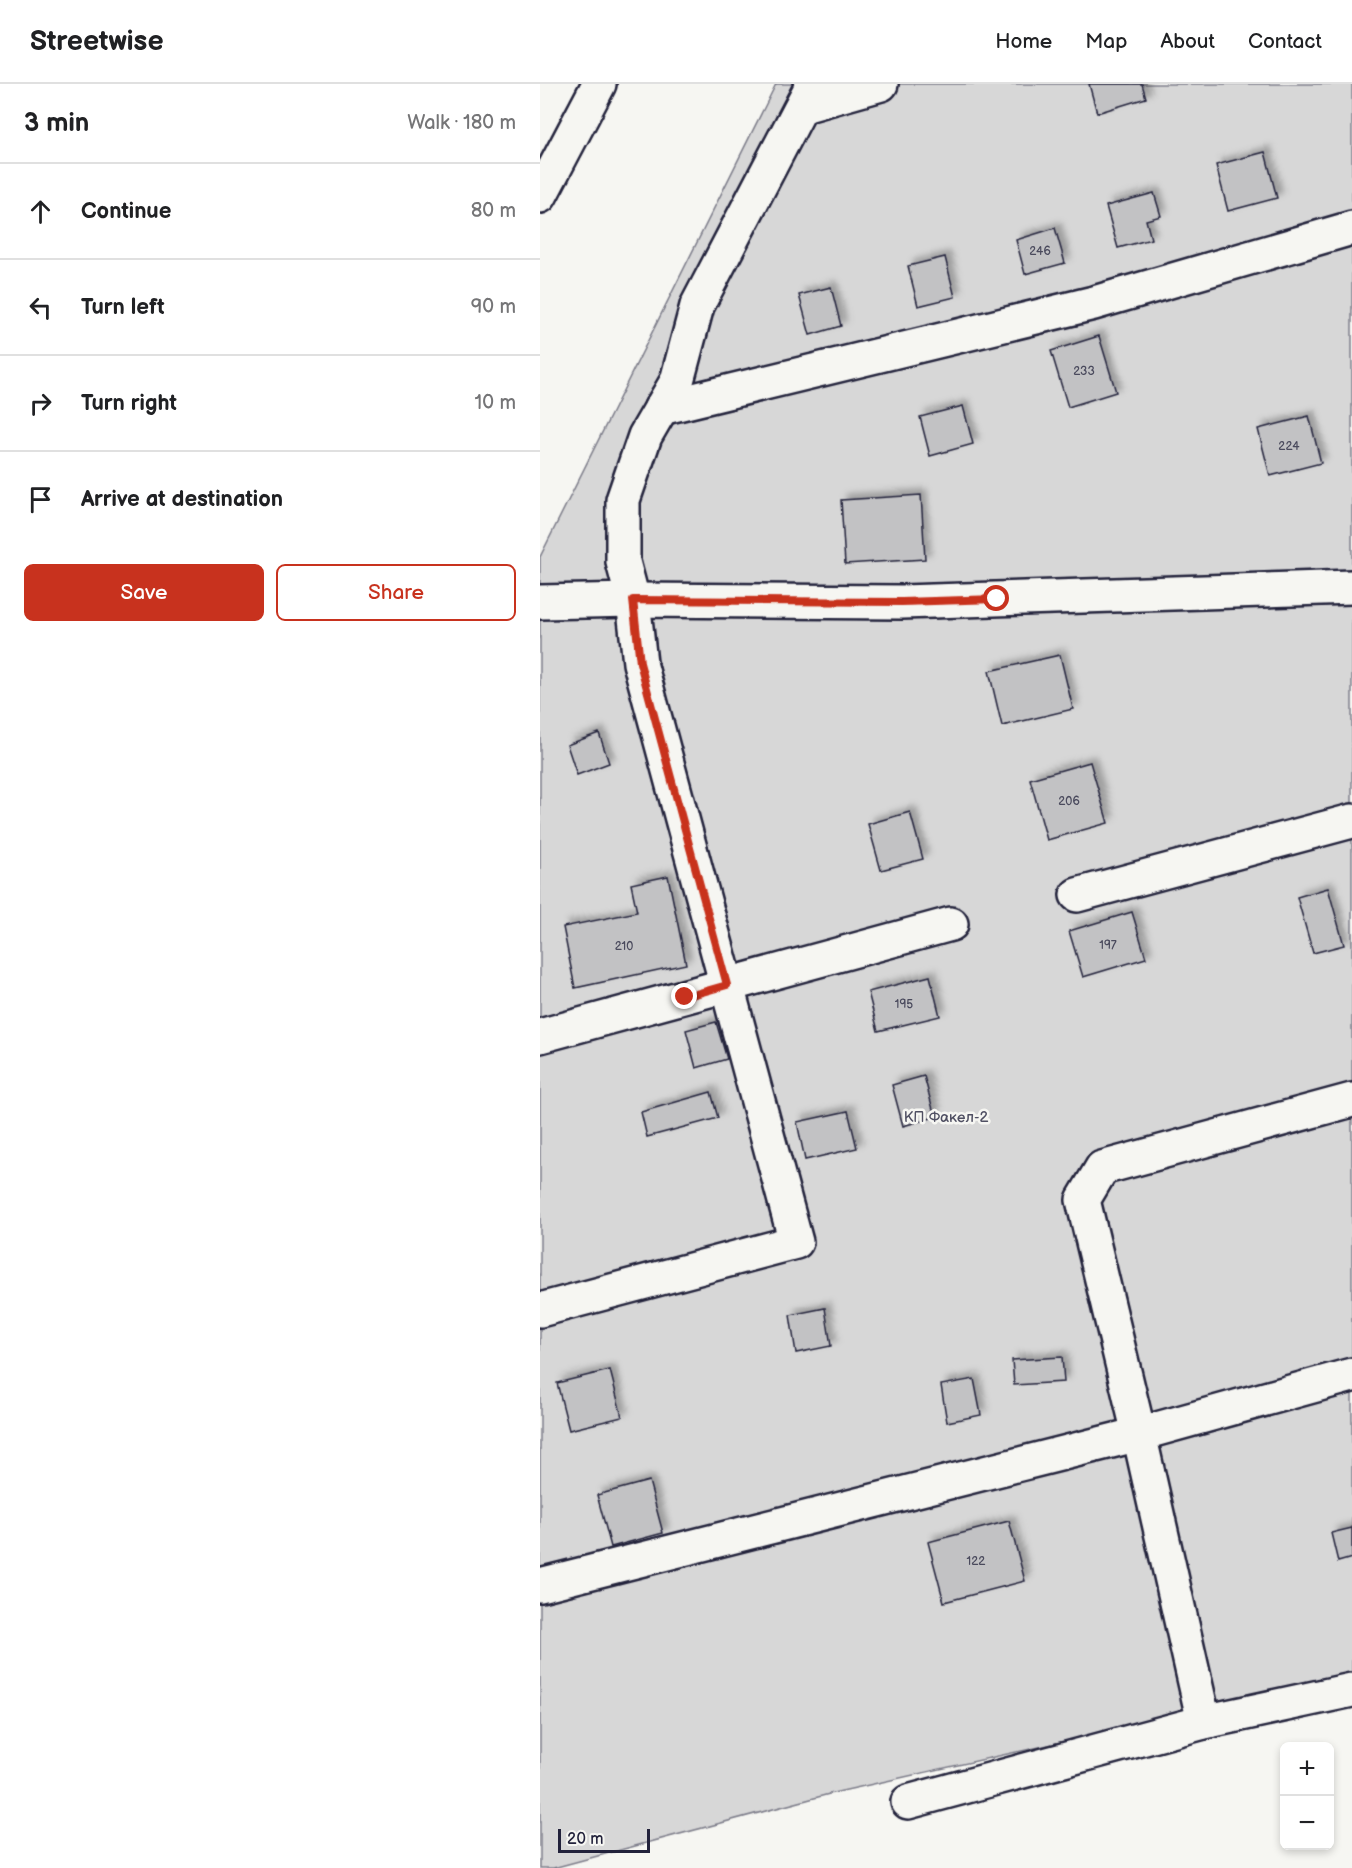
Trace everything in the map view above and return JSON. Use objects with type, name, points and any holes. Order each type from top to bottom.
[{"type":"street","points":[[540,196],[599,84]]},
{"type":"street","points":[[540,1310],[796,1242],[640,663],[633,600],[623,562],[623,500],[645,436],[677,381],[697,306],[808,95],[881,84]]},
{"type":"street","points":[[661,408],[1094,303],[1352,228]]},
{"type":"street","points":[[540,602],[633,600],[902,602],[1352,587]]},
{"type":"street","points":[[1077,895],[1352,821]]},
{"type":"street","points":[[540,1036],[951,924]]},
{"type":"street","points":[[1204,1722],[1083,1200],[1102,1168],[1352,1100]]},
{"type":"street","points":[[540,1585],[1139,1434],[1352,1375]]},
{"type":"street","points":[[908,1802],[1204,1722],[1352,1690]]},
{"type":"green space","name":"КП Факел-2","points":[[776,84],[1352,84],[1352,1677],[833,1793],[553,1868],[540,1868],[540,557]]},
{"type":"building","points":[[1089,84],[1142,84],[1146,98],[1097,113]]},
{"type":"building","points":[[1265,152],[1277,198],[1228,211],[1216,165]]},
{"type":"building","points":[[1154,193],[1161,216],[1146,220],[1151,239],[1118,248],[1106,206]]},
{"type":"building","points":[[1055,228],[1065,263],[1025,274],[1016,240]]},
{"type":"building","points":[[945,257],[955,297],[918,306],[908,266]]},
{"type":"building","points":[[831,287],[841,326],[810,335],[799,295]]},
{"type":"building","points":[[1099,336],[1116,392],[1068,407],[1051,351]]},
{"type":"building","points":[[963,406],[973,444],[930,456],[920,417]]},
{"type":"building","points":[[1309,416],[1321,463],[1270,476],[1258,429]]},
{"type":"building","points":[[921,495],[925,559],[845,564],[841,500]]},
{"type":"building","points":[[1060,655],[1073,709],[1002,726],[989,671]]},
{"type":"building","points":[[599,733],[609,763],[577,775],[567,745]]},
{"type":"building","points":[[1090,762],[1108,823],[1047,840],[1030,779]]},
{"type":"building","points":[[910,812],[923,859],[881,870],[868,824]]},
{"type":"building","points":[[668,876],[686,964],[575,988],[563,927],[637,912],[631,884]]},
{"type":"building","points":[[1328,888],[1344,945],[1313,953],[1297,897]]},
{"type":"building","points":[[1132,912],[1146,958],[1083,977],[1069,931]]},
{"type":"building","points":[[930,976],[940,1016],[878,1031],[868,992]]},
{"type":"building","points":[[716,1022],[727,1059],[696,1068],[686,1030]]},
{"type":"building","points":[[924,1076],[935,1117],[903,1126],[892,1085]]},
{"type":"building","points":[[711,1092],[718,1118],[647,1137],[641,1112]]},
{"type":"building","points":[[848,1111],[857,1148],[805,1160],[797,1122]]},
{"type":"building","points":[[825,1308],[831,1346],[796,1353],[790,1315]]},
{"type":"building","points":[[1062,1357],[1064,1382],[1014,1385],[1012,1360]]},
{"type":"building","points":[[610,1370],[622,1417],[569,1430],[557,1383]]},
{"type":"building","points":[[974,1379],[981,1415],[947,1422],[941,1385]]},
{"type":"building","points":[[649,1481],[663,1533],[611,1547],[597,1495]]},
{"type":"building","points":[[1009,1521],[1025,1581],[944,1602],[928,1542]]},
{"type":"building","points":[[1352,1528],[1352,1558],[1338,1562],[1331,1533]]},
{"type":"route","points":[[685,997],[727,985],[640,663],[633,600],[902,602],[997,599]]}]
